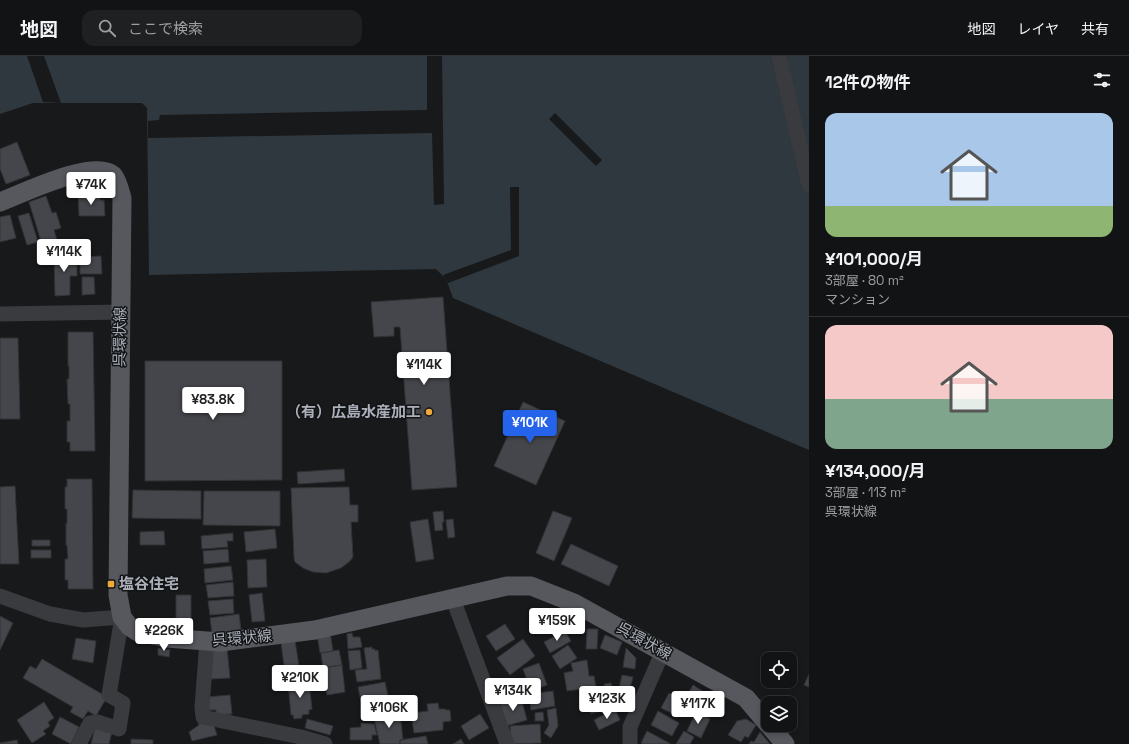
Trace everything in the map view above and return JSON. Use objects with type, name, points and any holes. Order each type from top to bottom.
[{"type":"main road","name":"呉環状線","points":[[0,202],[60,178],[82,171],[102,171],[113,175],[119,187],[122,198],[118,595],[122,617],[129,626],[138,632],[167,638],[220,642],[315,630],[507,586],[531,586],[574,603],[663,651],[746,698],[761,715]]},
{"type":"main road","name":"呉環状線","points":[[775,732],[785,744]]},
{"type":"street","points":[[778,56],[809,185]]},
{"type":"street","points":[[0,314],[121,312]]},
{"type":"street","points":[[0,596],[50,614],[84,620],[122,617],[109,695],[123,703],[119,729],[98,722],[90,723],[79,744]]},
{"type":"street","points":[[453,599],[507,744]]},
{"type":"street","points":[[207,641],[202,707],[203,717],[301,737],[325,744]]},
{"type":"street","points":[[630,744],[630,727],[663,651]]},
{"type":"shaded area","points":[[0,56],[809,56],[809,450],[453,298],[446,279],[436,269],[149,275],[147,108],[142,103],[33,103],[0,114]]},
{"type":"pier","points":[[27,56],[44,56],[61,103],[43,102]]},
{"type":"pier","points":[[427,56],[442,56],[444,204],[434,205],[432,133],[148,138],[148,121],[159,120],[160,115],[427,110]]},
{"type":"pier","points":[[555,113],[602,160],[596,166],[549,119]]},
{"type":"pier","points":[[510,187],[519,187],[519,256],[448,283],[443,275],[511,250]]},
{"type":"building","points":[[17,142],[30,175],[6,184],[0,169],[0,149]]},
{"type":"building","points":[[78,195],[100,195],[100,200],[104,200],[105,216],[79,216]]},
{"type":"building","points":[[46,196],[52,213],[56,212],[61,228],[54,230],[59,247],[44,251],[29,202]]},
{"type":"building","points":[[29,213],[38,242],[27,245],[18,216]]},
{"type":"building","points":[[10,215],[16,238],[0,242],[0,217]]},
{"type":"building","points":[[54,255],[77,255],[77,276],[70,276],[70,295],[55,296]]},
{"type":"building","points":[[101,256],[102,274],[80,274],[80,257]]},
{"type":"building","points":[[82,277],[94,277],[95,294],[82,295]]},
{"type":"building","name":"（有）広島水産加工","points":[[443,297],[457,487],[412,490],[400,327],[394,327],[394,336],[374,337],[371,302]]},
{"type":"building","points":[[68,332],[93,332],[95,451],[70,451],[70,442],[67,442],[67,421],[70,421],[70,404],[68,404],[67,379],[69,379]]},
{"type":"building","points":[[0,338],[18,338],[20,419],[0,419]]},
{"type":"building","points":[[145,361],[282,361],[282,480],[145,481]]},
{"type":"building","points":[[523,402],[565,421],[536,485],[494,466]]},
{"type":"building","points":[[344,469],[345,481],[298,484],[297,472]]},
{"type":"building","points":[[67,479],[92,479],[93,589],[68,589],[68,580],[65,580],[65,559],[68,559],[66,545],[67,509],[65,509],[65,487],[67,487]]},
{"type":"building","points":[[15,486],[19,564],[0,564],[0,487]]},
{"type":"building","points":[[349,487],[350,505],[358,505],[358,522],[351,522],[353,557],[341,568],[326,573],[313,572],[303,568],[295,562],[294,558],[291,488]]},
{"type":"building","points":[[133,490],[201,491],[201,519],[132,518]]},
{"type":"building","points":[[204,491],[280,491],[280,526],[203,525]]},
{"type":"building","points":[[443,511],[443,530],[435,531],[433,512]]},
{"type":"building","points":[[553,511],[572,518],[554,561],[536,553]]},
{"type":"building","points":[[428,519],[434,559],[416,562],[410,522]]},
{"type":"building","points":[[453,519],[455,537],[448,538],[446,520]]},
{"type":"building","points":[[275,529],[277,548],[246,552],[244,532]]},
{"type":"building","points":[[164,531],[165,545],[140,545],[140,532]]},
{"type":"building","points":[[233,533],[233,541],[227,541],[228,547],[202,549],[201,536]]},
{"type":"building","points":[[32,540],[50,540],[50,546],[32,546]]},
{"type":"building","points":[[571,544],[618,566],[609,586],[561,564]]},
{"type":"building","points":[[228,549],[229,562],[204,564],[203,551]]},
{"type":"building","points":[[31,550],[51,550],[51,558],[31,558]]},
{"type":"building","points":[[266,559],[267,587],[248,588],[247,560]]},
{"type":"building","points":[[231,566],[233,580],[205,583],[204,569]]},
{"type":"building","points":[[233,582],[234,596],[208,598],[206,585]]},
{"type":"building","points":[[262,593],[265,621],[252,622],[249,595]]},
{"type":"building","points":[[176,595],[191,595],[191,623],[176,623]]},
{"type":"building","points":[[233,599],[234,613],[210,615],[208,601]]},
{"type":"building","points":[[239,614],[241,630],[212,633],[210,618]]},
{"type":"building","points":[[0,616],[13,623],[0,650]]},
{"type":"building","points":[[505,624],[515,639],[496,651],[486,636]]},
{"type":"building","points":[[587,629],[598,629],[597,649],[586,649]]},
{"type":"building","points":[[565,631],[571,641],[550,653],[544,642]]},
{"type":"building","points":[[330,632],[333,651],[320,653],[317,634]]},
{"type":"building","points":[[352,633],[353,637],[360,637],[362,647],[348,649],[347,634]]},
{"type":"building","points":[[605,635],[622,642],[617,655],[600,648]]},
{"type":"building","points":[[76,638],[96,641],[93,663],[72,659]]},
{"type":"building","points":[[523,639],[535,656],[510,675],[497,658]]},
{"type":"building","points":[[295,641],[301,678],[286,680],[281,643]]},
{"type":"building","points":[[568,645],[577,658],[560,669],[552,656]]},
{"type":"building","points":[[372,647],[375,651],[378,650],[381,679],[357,682],[355,670],[367,669],[364,648]]},
{"type":"building","points":[[158,648],[170,650],[169,657],[158,655]]},
{"type":"building","points":[[227,648],[230,678],[210,679],[208,649]]},
{"type":"building","points":[[626,648],[636,658],[635,669],[623,667]]},
{"type":"building","points":[[339,650],[342,665],[323,668],[321,653]]},
{"type":"building","points":[[360,650],[362,668],[350,670],[348,651]]},
{"type":"building","points":[[42,659],[107,697],[96,716],[88,711],[83,719],[70,712],[73,707],[23,678],[30,666],[36,669]]},
{"type":"building","points":[[587,660],[589,676],[594,676],[596,687],[567,691],[564,673],[573,671],[571,663]]},
{"type":"building","points":[[539,663],[547,685],[531,691],[523,669]]},
{"type":"building","points":[[342,665],[345,692],[327,695],[323,668]]},
{"type":"building","points":[[809,674],[809,687],[804,685]]},
{"type":"building","points":[[622,675],[633,677],[627,700],[617,697]]},
{"type":"building","points":[[309,681],[312,709],[309,710],[309,714],[302,715],[302,718],[294,719],[293,715],[291,715],[288,683]]},
{"type":"building","points":[[385,682],[389,701],[362,707],[358,687]]},
{"type":"building","points":[[611,683],[615,700],[608,702],[604,684]]},
{"type":"building","points":[[693,685],[717,700],[710,711],[686,697]]},
{"type":"building","points":[[603,689],[608,709],[591,714],[586,694]]},
{"type":"building","points":[[553,691],[555,706],[531,710],[529,694]]},
{"type":"building","points":[[669,693],[685,702],[678,716],[661,708]]},
{"type":"building","points":[[230,695],[232,714],[216,715],[216,710],[207,710],[206,697]]},
{"type":"building","points":[[521,698],[527,720],[506,726],[500,703]]},
{"type":"building","points":[[44,702],[54,718],[48,722],[50,726],[43,731],[46,734],[32,743],[17,720]]},
{"type":"building","points":[[438,703],[439,709],[450,710],[451,721],[443,722],[443,730],[414,733],[411,713],[428,711],[427,704]]},
{"type":"building","points":[[556,708],[558,726],[551,738],[544,733],[549,725],[547,710]]},
{"type":"building","points":[[615,709],[620,720],[599,730],[594,720]]},
{"type":"building","points":[[658,711],[679,723],[672,736],[651,725]]},
{"type":"building","points":[[543,712],[544,721],[535,721],[535,713]]},
{"type":"building","points":[[696,712],[710,719],[701,738],[687,731]]},
{"type":"building","points":[[400,713],[403,740],[400,740],[400,744],[380,744],[374,719]]},
{"type":"building","points":[[480,714],[489,728],[469,740],[461,726]]},
{"type":"building","points":[[60,717],[79,727],[71,744],[52,734]]},
{"type":"building","points":[[307,719],[333,726],[330,735],[305,728]]},
{"type":"building","points":[[746,719],[756,725],[748,738],[745,736],[741,742],[728,735],[737,721]]},
{"type":"building","points":[[212,720],[217,735],[192,741],[189,732],[199,725],[198,721]]},
{"type":"building","points":[[361,723],[374,724],[377,735],[372,735],[372,740],[350,740],[350,728],[361,727]]},
{"type":"building","points":[[540,724],[541,743],[511,744],[510,726]]},
{"type":"building","points":[[95,728],[112,732],[109,744],[91,744]]},
{"type":"building","points":[[647,731],[671,744],[641,743]]},
{"type":"building","points":[[684,731],[694,737],[690,744],[676,744]]},
{"type":"building","points":[[760,732],[770,744],[749,744],[751,741],[754,742]]},
{"type":"building","points":[[426,736],[428,744],[400,744],[400,740]]},
{"type":"building","points":[[131,739],[153,740],[153,744],[131,744]]},
{"type":"building","points":[[461,739],[464,744],[453,744]]},
{"type":"building","points":[[17,740],[18,744],[0,744],[0,743]]},
{"type":"place","name":"（有）広島水産加工","points":[[429,412]]},
{"type":"place","name":"塩谷住宅","points":[[111,584]]}]
